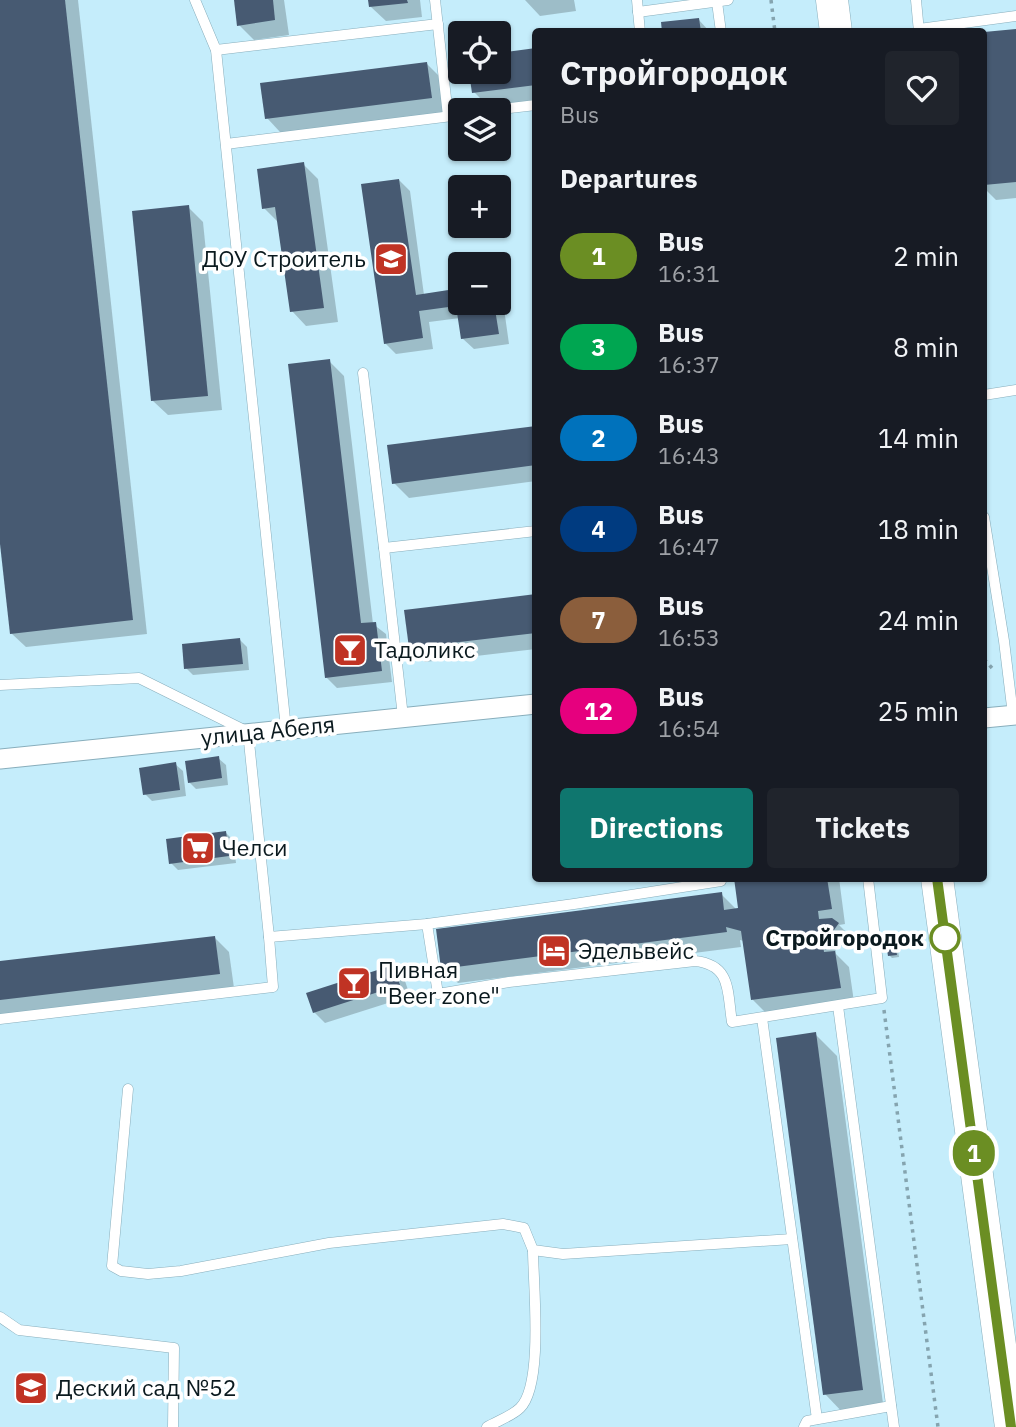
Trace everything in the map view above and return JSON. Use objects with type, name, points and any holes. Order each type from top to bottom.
[{"type":"main road","points":[[832,0],[836,28]]},
{"type":"main road","points":[[938,882],[1011,1407]]},
{"type":"street","name":"улица Абеля","points":[[0,759],[532,704]]},
{"type":"street","points":[[987,718],[1014,715]]},
{"type":"lane","points":[[195,0],[216,50],[286,729]]},
{"type":"lane","points":[[226,144],[448,116],[435,0]]},
{"type":"lane","points":[[636,0],[640,28]]},
{"type":"lane","points":[[638,12],[728,0]]},
{"type":"lane","points":[[916,0],[919,28]]},
{"type":"lane","points":[[717,2],[720,28]]},
{"type":"lane","points":[[933,28],[1016,16]]},
{"type":"lane","points":[[216,50],[438,24]]},
{"type":"lane","points":[[511,108],[532,105]]},
{"type":"lane","points":[[363,373],[403,717]]},
{"type":"lane","points":[[987,395],[1016,390]]},
{"type":"lane","points":[[384,548],[532,531]]},
{"type":"lane","points":[[987,536],[1014,715]]},
{"type":"lane","points":[[0,685],[139,678],[248,733],[273,987],[0,1019]]},
{"type":"lane","points":[[269,937],[427,923],[715,882]]},
{"type":"lane","points":[[427,923],[438,994],[509,982],[695,961],[712,964],[722,972],[732,1022],[882,998],[868,882]]},
{"type":"lane","points":[[838,1006],[894,1427]]},
{"type":"lane","points":[[762,1018],[817,1419]]},
{"type":"lane","points":[[128,1088],[112,1266],[121,1271],[148,1274],[181,1270],[329,1243],[503,1224],[524,1228],[533,1250],[537,1345],[531,1382],[522,1407],[487,1427]]},
{"type":"lane","points":[[533,1250],[563,1254],[792,1239]]},
{"type":"lane","points":[[0,1317],[19,1330],[174,1348],[173,1427]]},
{"type":"lane","points":[[804,1427],[807,1421],[891,1406]]},
{"type":"path","points":[[771,0],[774,28]]},
{"type":"path","points":[[882,998],[938,1427]]},
{"type":"building","points":[[0,0],[65,0],[133,620],[10,634],[0,544]]},
{"type":"building","points":[[234,0],[273,0],[275,20],[237,26]]},
{"type":"building","points":[[368,0],[407,0],[408,3],[369,7]]},
{"type":"building","points":[[699,18],[700,28],[662,28],[661,22]]},
{"type":"building","points":[[1016,29],[1016,182],[987,185],[987,32]]},
{"type":"building","points":[[532,49],[532,86],[472,93],[471,84],[511,84],[511,51]]},
{"type":"building","points":[[427,62],[432,98],[265,119],[260,83]]},
{"type":"building","points":[[304,162],[324,308],[290,312],[275,207],[262,209],[257,169]]},
{"type":"building","name":"ДОУ Строитель","points":[[399,179],[416,295],[448,290],[448,307],[419,311],[423,338],[384,344],[361,184]]},
{"type":"building","points":[[189,205],[208,396],[151,401],[132,211]]},
{"type":"building","name":"ДОУ Строитель","points":[[457,315],[496,315],[499,334],[461,339]]},
{"type":"building","points":[[330,359],[361,623],[376,622],[382,671],[325,678],[288,364]]},
{"type":"building","points":[[532,427],[532,466],[392,484],[387,445]]},
{"type":"building","points":[[532,594],[532,633],[409,648],[404,610]]},
{"type":"building","points":[[240,638],[243,664],[184,669],[182,644]]},
{"type":"building","points":[[219,756],[222,778],[188,783],[185,761]]},
{"type":"building","points":[[176,762],[180,790],[143,795],[139,768]]},
{"type":"building","name":"Челси","points":[[226,831],[229,856],[169,864],[166,839]]},
{"type":"building","points":[[735,882],[828,882],[832,909],[818,911],[819,919],[832,918],[839,923],[834,930],[821,932],[824,952],[835,951],[841,988],[751,1000],[741,931],[726,927],[727,932],[441,969],[436,929],[722,892],[724,910],[738,908]]},
{"type":"building","points":[[215,936],[220,974],[0,1000],[0,961]]},
{"type":"building","points":[[894,936],[897,955],[888,956],[885,937]]},
{"type":"building","points":[[393,965],[400,985],[313,1013],[306,993]]},
{"type":"building","points":[[816,1032],[863,1390],[823,1395],[776,1038]]},
{"type":"bus line","name":"1","points":[[938,882],[1011,1427]]},
{"type":"place","name":"ДОУ Строитель","points":[[391,259]]},
{"type":"place","name":"Тадоликс","points":[[350,650]]},
{"type":"place","name":"Челси","points":[[198,848]]},
{"type":"place","name":"Стройгородок","points":[[945,938]]},
{"type":"place","name":"Эдельвейс","points":[[554,951]]},
{"type":"place","name":"Пивная \"Beer zone\"","points":[[354,983]]},
{"type":"place","name":"Деский сад №52","points":[[31,1388]]}]
